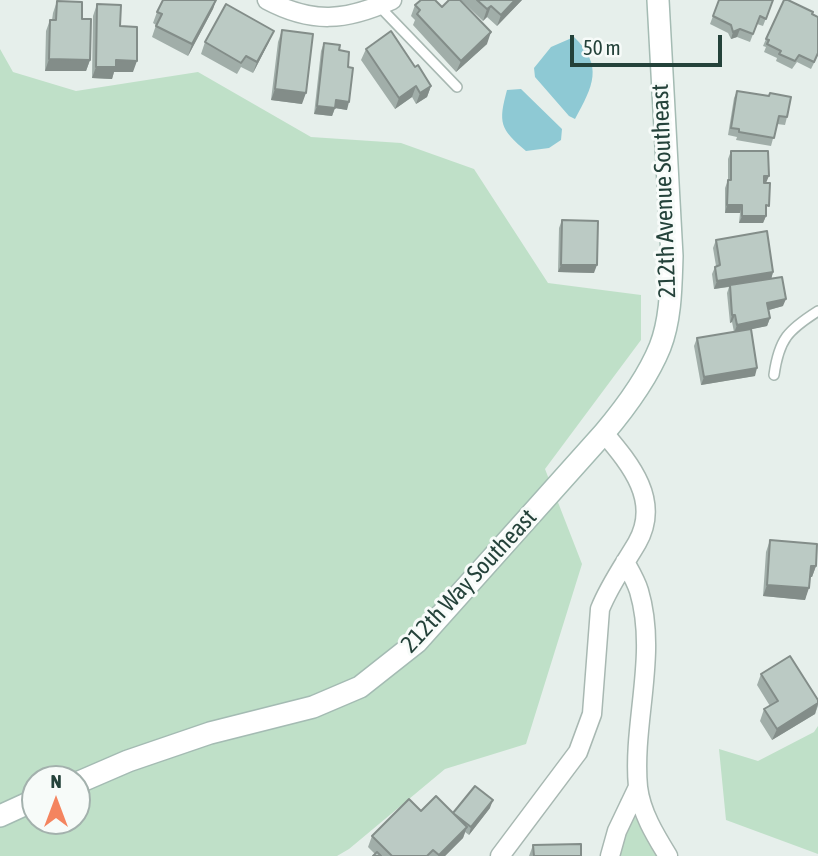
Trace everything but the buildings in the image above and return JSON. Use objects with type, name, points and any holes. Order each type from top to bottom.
[{"type":"street","points":[[267,0],[295,14],[320,18],[351,14],[385,3]]},
{"type":"street","name":"212th Avenue Southeast","points":[[604,433],[630,401],[648,371],[661,346],[667,319],[671,256],[658,0]]},
{"type":"street","points":[[500,856],[578,752],[592,714],[600,609],[639,540],[645,523],[644,490],[626,459],[604,433]]},
{"type":"street","name":"212th Way Southeast","points":[[91,777],[128,761],[210,733],[313,707],[360,687],[417,642],[604,433]]},
{"type":"street","points":[[625,562],[639,590],[644,622],[638,787],[644,811],[668,856]]},
{"type":"street","points":[[610,856],[617,831],[638,787]]},
{"type":"street","points":[[0,816],[21,806]]},
{"type":"lane","points":[[385,3],[457,87]]},
{"type":"lane","points":[[774,375],[783,338],[796,325],[818,311]]},
{"type":"green space","points":[[0,49],[13,72],[76,91],[198,72],[311,137],[401,143],[474,169],[548,283],[641,295],[641,340],[545,469],[582,564],[526,744],[445,769],[337,856],[0,856]]},
{"type":"green space","points":[[818,726],[818,854],[726,820],[719,749],[758,761],[814,732]]},
{"type":"green space","points":[[621,798],[663,856],[601,856]]},
{"type":"water","points":[[574,37],[589,57],[592,67],[591,86],[575,119],[569,116],[535,77],[534,68],[551,47]]},
{"type":"water","points":[[521,89],[562,129],[561,140],[549,148],[526,151],[503,125],[507,90]]}]
